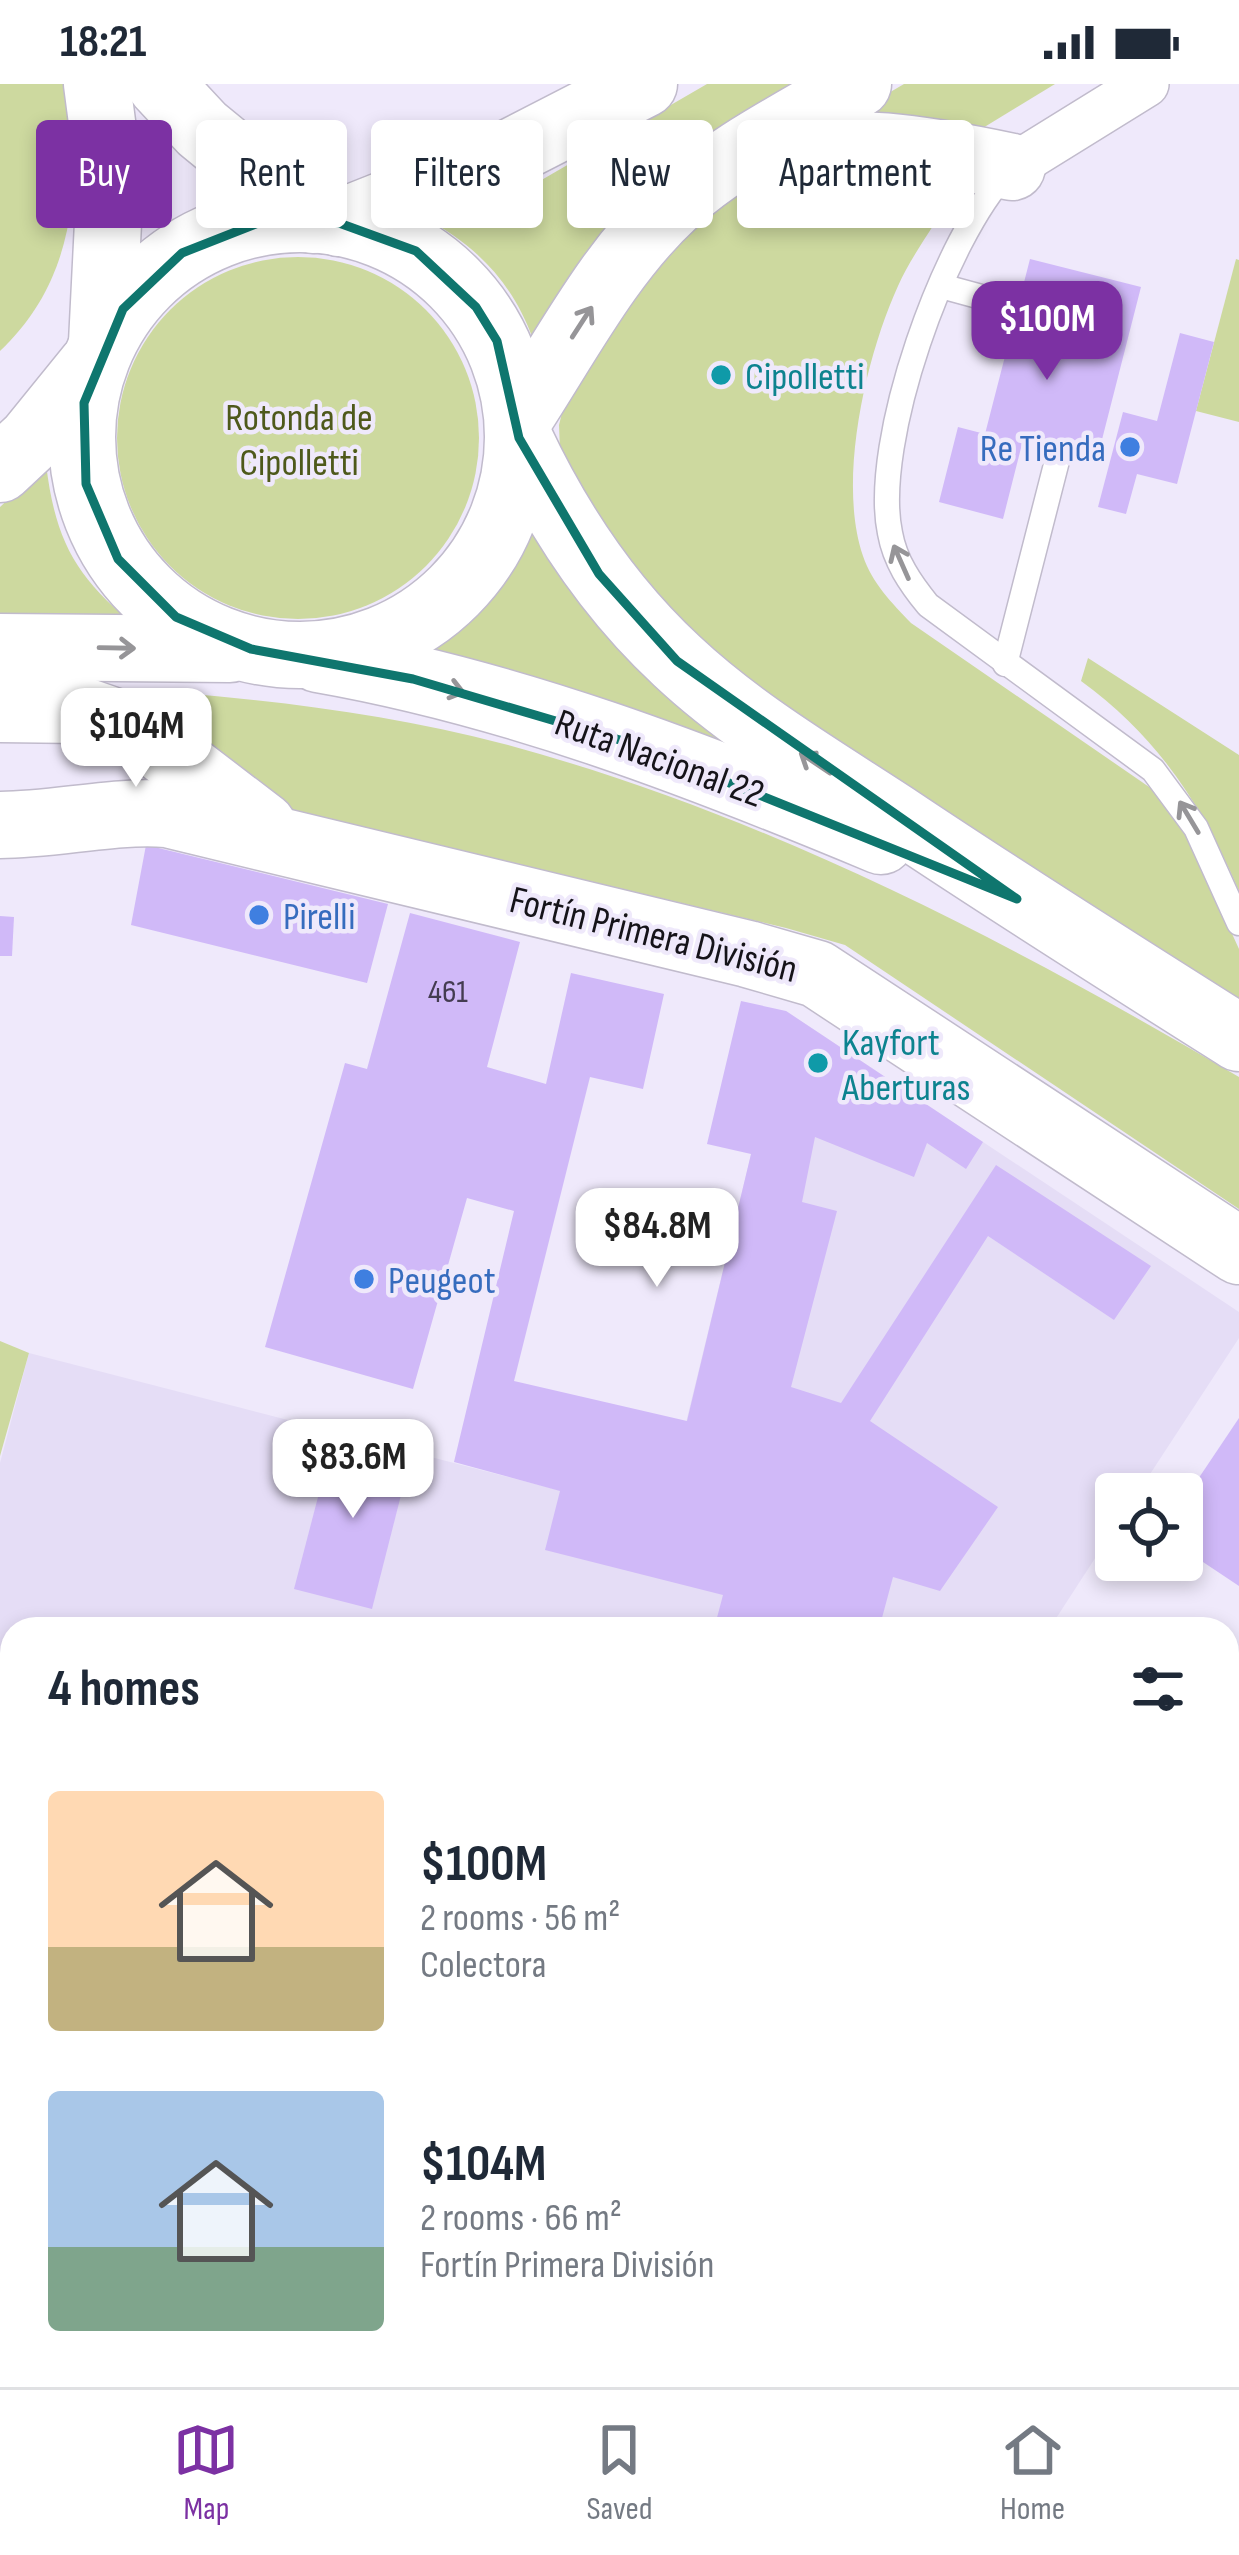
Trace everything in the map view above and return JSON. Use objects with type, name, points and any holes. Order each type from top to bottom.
[{"type":"main road","points":[[98,84],[110,183],[98,353],[84,403],[81,443],[86,484],[108,541],[144,590],[176,617],[212,637],[271,652]]},
{"type":"main road","points":[[160,84],[196,120]]},
{"type":"main road","points":[[347,213],[542,140],[644,84]]},
{"type":"main road","points":[[713,174],[858,84]]},
{"type":"main road","points":[[713,176],[760,156],[849,143],[915,147],[1012,167]]},
{"type":"main road","points":[[0,647],[330,653],[368,644],[404,628],[465,580],[488,549],[515,477],[519,429],[511,380],[497,341],[476,307],[448,277],[416,251],[379,233],[347,226]]},
{"type":"main road","points":[[0,469],[32,440],[98,353],[136,293],[182,253],[240,228]]},
{"type":"main road","points":[[519,429],[622,260],[652,228]]},
{"type":"main road","name":"Ruta Nacional 22","points":[[519,429],[566,528],[598,574],[677,661],[760,727],[1239,1038]]},
{"type":"main road","name":"Ruta Nacional 22","points":[[271,652],[413,679],[630,742],[1017,898]]},
{"type":"main road","name":"Fortín Primera División","points":[[0,709],[81,710],[136,729],[280,839]]},
{"type":"main road","points":[[81,710],[111,734],[117,747],[112,778],[91,816]]},
{"type":"main road","name":"Fortín Primera División","points":[[0,825],[167,814],[817,974],[1239,1251]]},
{"type":"street","points":[[1012,167],[1146,84]]},
{"type":"lane","points":[[1012,167],[987,196],[941,286],[910,371],[892,446],[886,509],[890,535],[911,585],[928,605],[1135,755],[1168,788],[1196,828],[1239,923]]},
{"type":"lane","points":[[941,286],[1018,307]]},
{"type":"lane","points":[[1005,664],[1059,453]]},
{"type":"highlighted area","points":[[258,223],[339,223],[416,251],[476,307],[497,341],[519,438],[599,574],[677,661],[1017,899],[630,743],[413,679],[251,649],[176,617],[118,559],[86,484],[84,403],[123,309],[182,253]]},
{"type":"shaded area","points":[[786,1011],[1239,1312],[1239,1338],[1151,1473],[1095,1473],[1095,1558],[1057,1617],[0,1617],[0,1463],[29,1353],[663,1517]]},
{"type":"green space","points":[[0,84],[71,84],[72,120],[36,120],[36,228],[68,228],[45,292],[0,351]]},
{"type":"green space","points":[[707,84],[811,84],[772,120],[737,120],[737,152],[713,174],[713,120],[645,120]]},
{"type":"green space","points":[[904,84],[1055,84],[974,133],[974,120],[843,120]]},
{"type":"green space","points":[[567,165],[567,228],[654,228],[533,339],[503,283],[476,253],[441,228],[543,228],[543,179]]},
{"type":"green space","points":[[737,195],[737,228],[931,228],[898,286],[866,382],[853,492],[863,556],[883,592],[911,623],[1155,791],[1179,818],[1239,949],[1239,1008],[889,783],[730,665],[640,586],[560,451],[559,425],[566,397],[647,271],[694,228],[713,228],[713,210]]},
{"type":"green space","name":"Rotonda de Cipolletti","points":[[298,257],[367,271],[426,310],[465,369],[479,438],[465,507],[426,566],[367,605],[298,619],[229,605],[170,566],[131,507],[117,438],[131,369],[170,310],[229,271]]},
{"type":"green space","points":[[1239,260],[1239,422],[1196,411]]},
{"type":"green space","points":[[46,464],[56,517],[73,558],[100,594],[140,630],[0,630],[0,507]]},
{"type":"green space","points":[[533,523],[794,775],[411,655],[449,629],[481,598]]},
{"type":"green space","points":[[1088,658],[1239,755],[1239,891],[1210,830],[1175,775],[1133,725],[1081,681]]},
{"type":"green space","points":[[100,687],[303,706],[504,744],[696,806],[883,886],[1063,977],[1239,1077],[1239,1209],[845,945],[257,802]]},
{"type":"green space","points":[[0,1341],[29,1353],[0,1456]]},
{"type":"building","points":[[1030,259],[1141,287],[1096,463],[1022,444],[1003,519],[939,502],[958,427],[985,434]]},
{"type":"building","points":[[1180,333],[1214,342],[1177,484],[1137,474],[1126,514],[1098,507],[1123,412],[1157,421]]},
{"type":"building","name":"Pirelli","points":[[146,845],[388,904],[367,983],[131,925]]},
{"type":"building","points":[[410,913],[520,942],[487,1067],[546,1084],[571,973],[664,994],[643,1089],[590,1077],[514,1381],[687,1421],[751,1154],[707,1144],[741,1001],[786,1011],[983,1142],[966,1169],[927,1143],[914,1177],[815,1137],[802,1202],[837,1211],[791,1387],[841,1403],[996,1165],[1151,1266],[1114,1320],[988,1236],[870,1421],[998,1507],[940,1591],[893,1577],[882,1617],[717,1617],[723,1595],[545,1550],[560,1491],[454,1462],[514,1211],[467,1198],[413,1389],[265,1347],[345,1063],[367,1069]]},
{"type":"building","points":[[0,916],[14,917],[12,956],[0,956]]},
{"type":"building","points":[[1239,1418],[1239,1586],[1203,1562],[1202,1473]]},
{"type":"building","points":[[335,1432],[412,1452],[372,1609],[294,1589]]},
{"type":"place","name":"Cipolletti","points":[[721,375]]},
{"type":"place","name":"Re Tienda","points":[[1130,447]]},
{"type":"place","name":"Pirelli","points":[[259,915]]},
{"type":"place","name":"Kayfort Aberturas","points":[[818,1063]]},
{"type":"place","name":"Peugeot","points":[[364,1279]]}]
